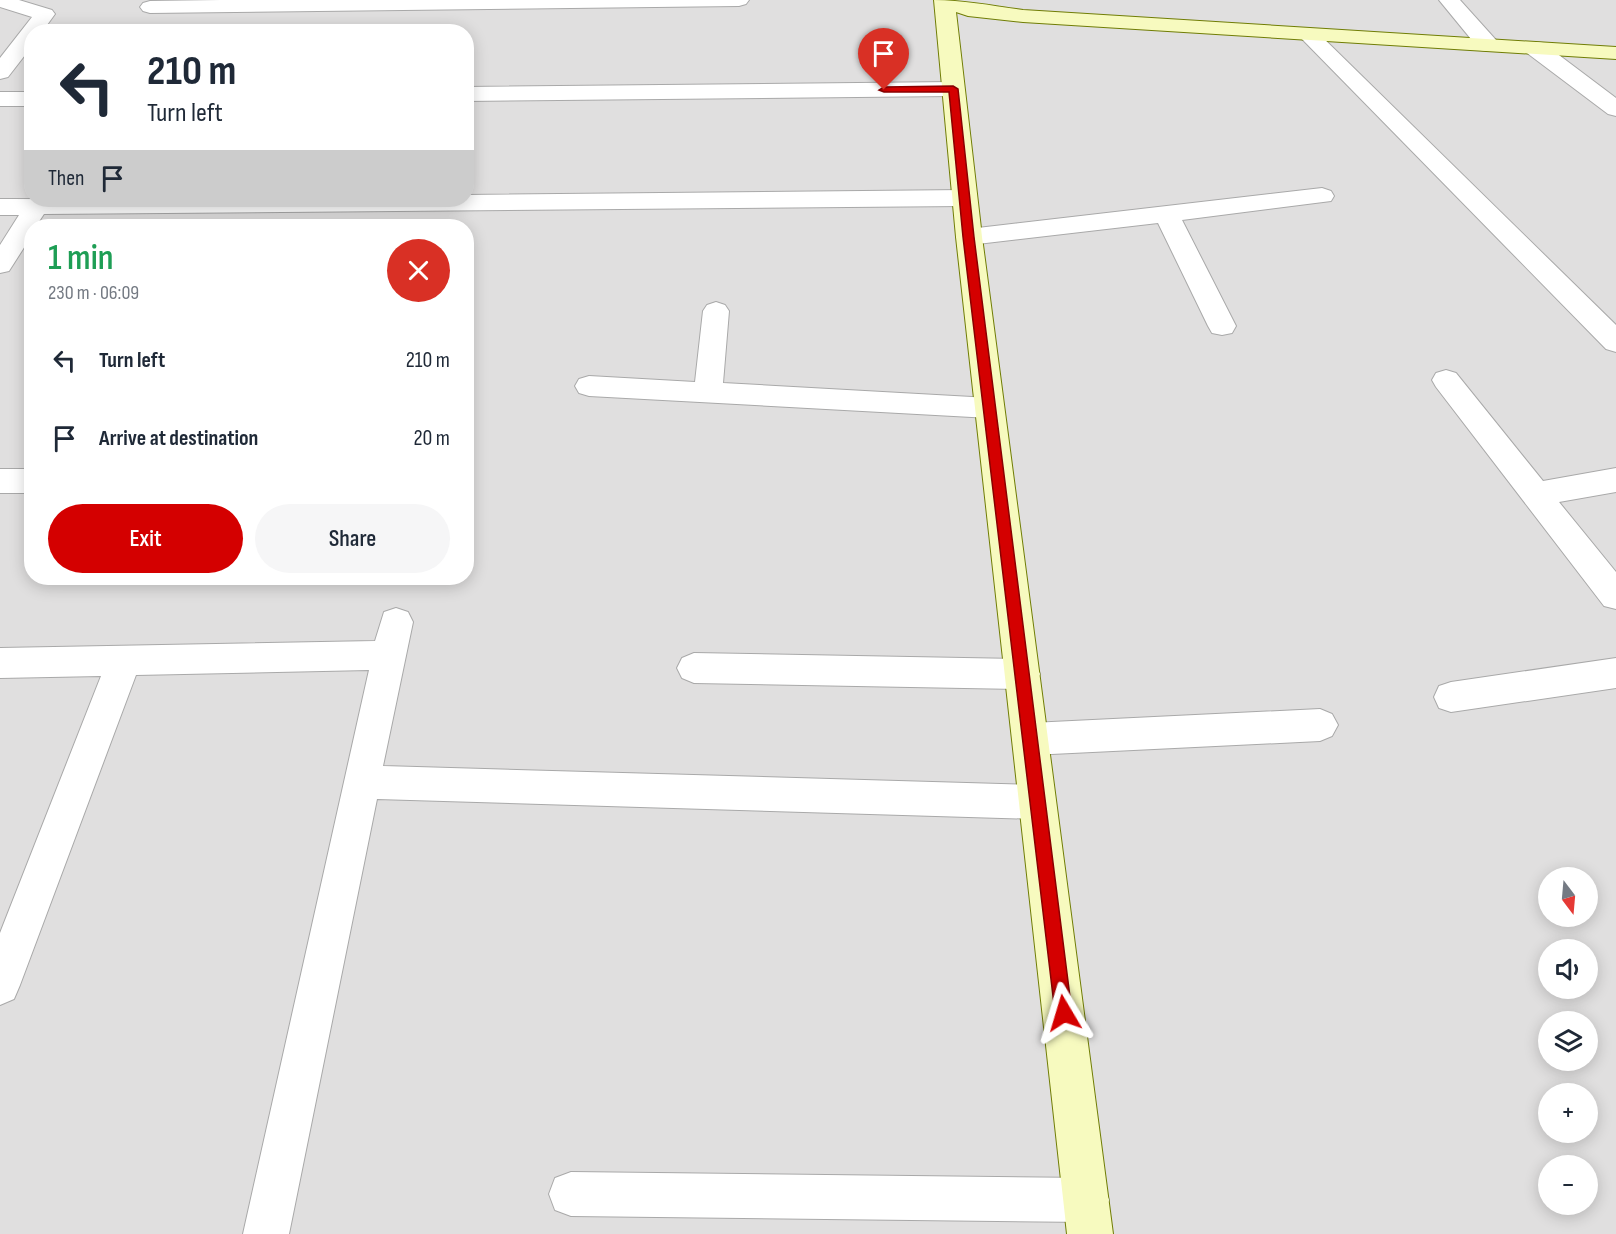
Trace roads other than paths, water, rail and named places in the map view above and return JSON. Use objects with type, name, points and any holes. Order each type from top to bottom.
[{"type":"street","points":[[150,7],[320,9],[739,0]]},
{"type":"street","points":[[571,1194],[1088,1217],[964,198],[944,0]]},
{"type":"street","points":[[948,0],[968,10],[1023,16],[1616,53]]},
{"type":"street","points":[[1449,0],[1488,45]]},
{"type":"street","points":[[0,1],[45,14],[37,24]]},
{"type":"street","points":[[1308,34],[1616,342]]},
{"type":"street","points":[[0,72],[24,41]]},
{"type":"street","points":[[1535,48],[1616,109]]},
{"type":"street","points":[[474,94],[953,89]]},
{"type":"street","points":[[0,99],[24,99]]},
{"type":"street","points":[[969,237],[1322,196]]},
{"type":"street","points":[[0,207],[412,215],[964,198]]},
{"type":"street","points":[[29,219],[36,207]]},
{"type":"street","points":[[1166,214],[1222,327]]},
{"type":"street","points":[[0,265],[24,226]]},
{"type":"street","points":[[708,393],[716,311]]},
{"type":"street","points":[[1446,380],[1616,596]]},
{"type":"street","points":[[589,387],[990,408]]},
{"type":"street","points":[[1537,494],[1616,480]]},
{"type":"street","points":[[0,481],[24,481]]},
{"type":"street","points":[[0,663],[124,661],[393,639],[266,1234]]},
{"type":"street","points":[[0,985],[124,661]]},
{"type":"street","points":[[694,668],[1023,674]]},
{"type":"street","points":[[1450,697],[1616,674]]},
{"type":"street","points":[[1031,739],[1320,725]]},
{"type":"street","points":[[362,782],[1038,802]]}]
